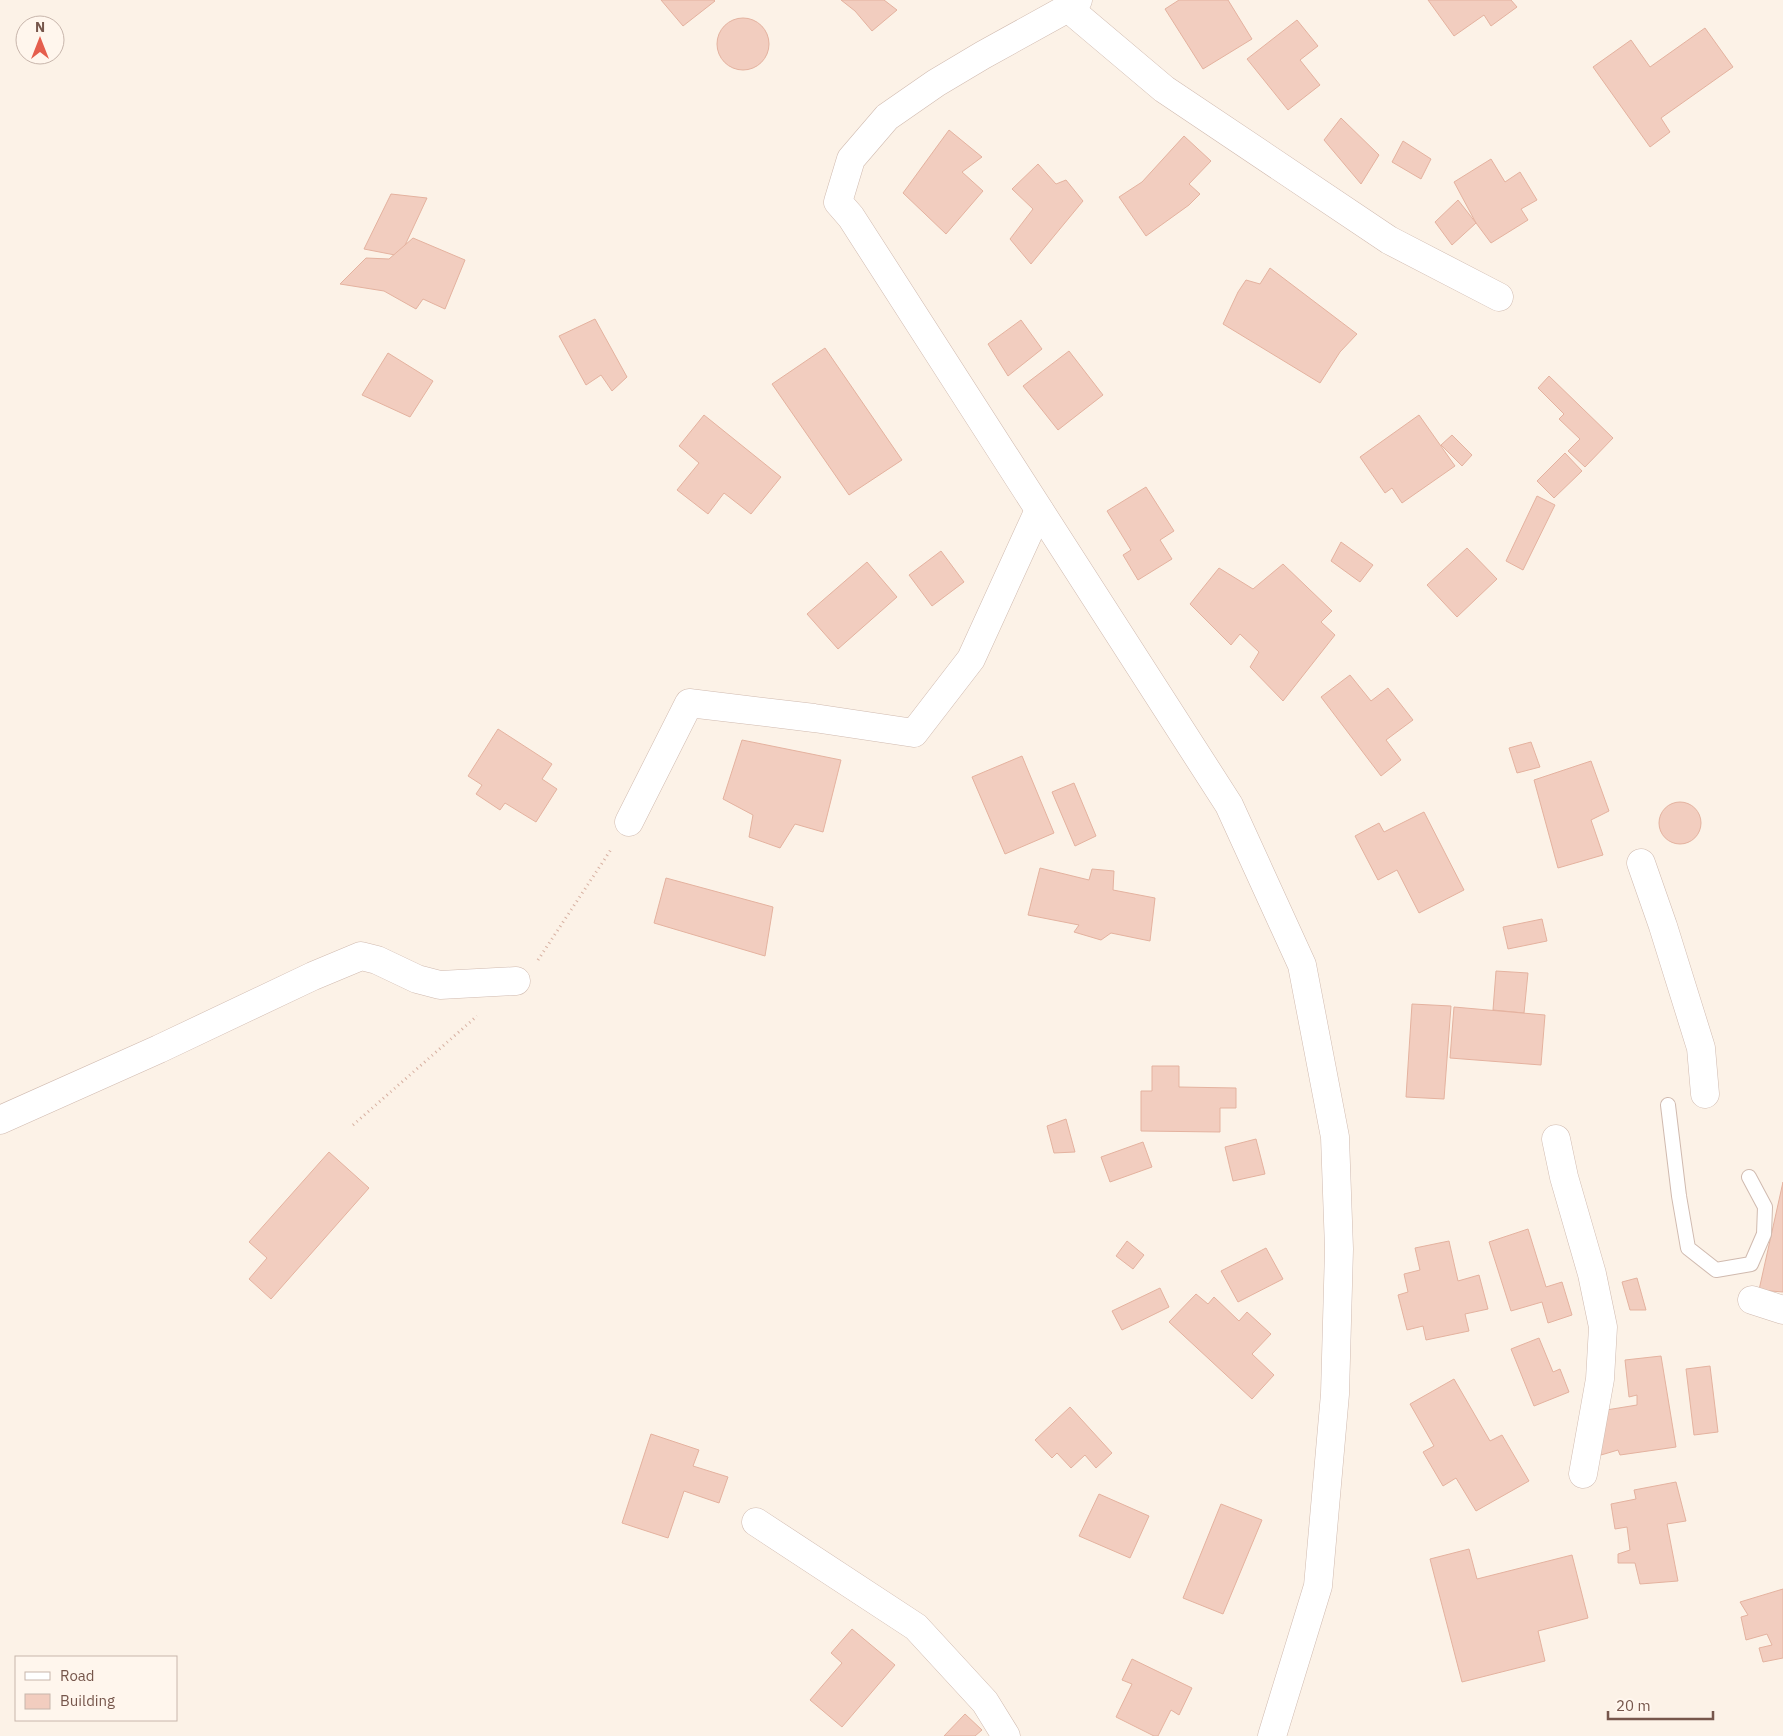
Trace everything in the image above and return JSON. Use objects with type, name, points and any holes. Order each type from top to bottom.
[{"type":"street","points":[[1272,1736],[1318,1586],[1335,1394],[1339,1249],[1335,1137],[1302,965],[1229,805],[851,217],[838,202],[851,160],[887,117],[936,83],[1073,4],[1164,89],[1389,240],[1499,297]]},
{"type":"street","points":[[629,822],[689,703],[814,718],[914,733],[971,659],[1039,510]]},
{"type":"street","points":[[1641,863],[1701,1048],[1705,1094]]},
{"type":"street","points":[[0,1120],[361,956],[377,960],[417,979],[440,985],[516,982]]},
{"type":"street","points":[[1556,1139],[1564,1177],[1592,1274],[1603,1327],[1600,1379],[1582,1474]]},
{"type":"street","points":[[1752,1300],[1783,1310]]},
{"type":"street","points":[[756,1522],[916,1627],[985,1702],[1006,1736]]},
{"type":"lane","points":[[1668,1105],[1679,1196],[1688,1248],[1716,1270],[1751,1264],[1764,1234],[1765,1207],[1749,1177]]},
{"type":"building","points":[[661,0],[714,0],[715,1],[683,26]]},
{"type":"building","points":[[841,0],[884,0],[897,10],[872,31],[855,11]]},
{"type":"building","points":[[1179,0],[1228,0],[1252,39],[1203,69],[1165,9]]},
{"type":"building","points":[[1428,0],[1511,0],[1517,7],[1491,26],[1484,15],[1454,36]]},
{"type":"building","points":[[738,18],[748,18],[762,25],[769,39],[769,49],[762,63],[748,70],[738,70],[728,66],[721,59],[717,49],[717,39],[721,29],[728,22]]},
{"type":"building","points":[[1297,20],[1318,46],[1300,60],[1320,85],[1288,110],[1247,59]]},
{"type":"building","points":[[1705,28],[1733,67],[1661,118],[1670,132],[1650,147],[1593,67],[1631,40],[1650,67]]},
{"type":"building","points":[[1341,118],[1379,155],[1361,184],[1324,140]]},
{"type":"building","points":[[949,130],[982,157],[962,172],[983,191],[946,234],[903,193]]},
{"type":"building","points":[[1184,136],[1211,161],[1189,184],[1200,194],[1189,205],[1146,236],[1119,197],[1142,182]]},
{"type":"building","points":[[1403,141],[1431,159],[1421,179],[1392,162]]},
{"type":"building","points":[[1491,159],[1505,182],[1520,172],[1537,200],[1521,209],[1528,220],[1491,243],[1476,223],[1454,182]]},
{"type":"building","points":[[1038,164],[1056,184],[1066,180],[1083,201],[1031,264],[1010,239],[1033,209],[1012,189]]},
{"type":"building","points":[[391,194],[427,198],[400,256],[364,249]]},
{"type":"building","points":[[1458,200],[1476,223],[1452,245],[1435,222]]},
{"type":"building","points":[[413,238],[465,260],[445,309],[423,299],[416,309],[384,291],[340,284],[366,258],[389,259]]},
{"type":"building","points":[[1270,268],[1357,334],[1340,352],[1320,383],[1223,324],[1238,292],[1246,280],[1260,284]]},
{"type":"building","points":[[595,319],[627,377],[612,391],[601,375],[586,385],[559,336]]},
{"type":"building","points":[[1021,320],[1042,349],[1008,376],[988,344]]},
{"type":"building","points":[[825,348],[902,460],[849,495],[772,384]]},
{"type":"building","points":[[1069,351],[1103,395],[1058,430],[1023,386]]},
{"type":"building","points":[[388,353],[433,381],[410,417],[362,395]]},
{"type":"building","points":[[1549,376],[1613,438],[1585,467],[1568,451],[1580,439],[1559,419],[1564,414],[1538,388]]},
{"type":"building","points":[[704,415],[781,477],[751,514],[724,493],[708,514],[677,490],[699,463],[679,446]]},
{"type":"building","points":[[1419,415],[1455,466],[1402,503],[1392,488],[1385,493],[1360,457]]},
{"type":"building","points":[[1452,435],[1472,455],[1462,466],[1441,445]]},
{"type":"building","points":[[1565,453],[1582,471],[1554,498],[1537,481]]},
{"type":"building","points":[[1146,487],[1174,531],[1160,540],[1172,559],[1138,580],[1123,555],[1131,550],[1107,511]]},
{"type":"building","points":[[1537,496],[1555,505],[1523,570],[1506,561]]},
{"type":"building","points":[[1341,542],[1373,565],[1360,582],[1331,561]]},
{"type":"building","points":[[1467,548],[1497,579],[1457,617],[1427,585]]},
{"type":"building","points":[[941,551],[964,582],[932,606],[909,575]]},
{"type":"building","points":[[867,562],[897,597],[838,649],[807,614]]},
{"type":"building","points":[[1283,564],[1332,611],[1321,622],[1335,635],[1283,701],[1250,667],[1259,652],[1240,634],[1231,645],[1190,604],[1219,568],[1253,589]]},
{"type":"building","points":[[1350,675],[1371,701],[1388,688],[1413,720],[1386,740],[1401,760],[1381,776],[1321,697]]},
{"type":"building","points":[[498,729],[552,764],[542,779],[557,789],[536,822],[505,803],[500,810],[476,794],[482,785],[468,776]]},
{"type":"building","points":[[742,740],[841,760],[823,832],[795,824],[780,848],[749,837],[753,815],[723,799]]},
{"type":"building","points":[[1531,742],[1540,767],[1517,773],[1509,748]]},
{"type":"building","points":[[1022,756],[1054,833],[1005,854],[972,777]]},
{"type":"building","points":[[1591,761],[1609,811],[1591,820],[1603,855],[1558,868],[1534,780]]},
{"type":"building","points":[[1074,783],[1096,836],[1075,846],[1052,792]]},
{"type":"building","points":[[1680,802],[1695,808],[1701,823],[1695,838],[1680,844],[1665,838],[1659,823],[1665,808]]},
{"type":"building","points":[[1424,812],[1464,890],[1419,913],[1397,870],[1378,880],[1355,836],[1379,823],[1384,832]]},
{"type":"building","points":[[1040,868],[1089,880],[1092,869],[1114,871],[1113,890],[1155,898],[1150,941],[1111,933],[1101,940],[1074,932],[1079,925],[1028,915]]},
{"type":"building","points":[[666,878],[773,907],[765,956],[654,923]]},
{"type":"building","points":[[1542,919],[1547,941],[1508,949],[1503,927]]},
{"type":"building","points":[[1496,971],[1528,973],[1524,1013],[1493,1010]]},
{"type":"building","points":[[1412,1004],[1451,1006],[1444,1099],[1406,1097]]},
{"type":"building","points":[[1454,1007],[1545,1015],[1541,1065],[1450,1058]]},
{"type":"building","points":[[1152,1066],[1179,1066],[1179,1087],[1236,1088],[1236,1108],[1220,1108],[1220,1132],[1141,1131],[1141,1091],[1152,1091]]},
{"type":"building","points":[[1066,1119],[1075,1152],[1054,1153],[1047,1126]]},
{"type":"building","points":[[1256,1139],[1265,1174],[1233,1181],[1225,1147]]},
{"type":"building","points":[[1143,1142],[1152,1167],[1110,1182],[1101,1157]]},
{"type":"building","points":[[329,1152],[369,1188],[271,1299],[249,1279],[267,1258],[249,1242]]},
{"type":"building","points":[[1783,1182],[1783,1292],[1759,1290]]},
{"type":"building","points":[[1528,1229],[1546,1287],[1562,1282],[1572,1315],[1548,1323],[1542,1302],[1511,1311],[1489,1242]]},
{"type":"building","points":[[1127,1241],[1144,1255],[1133,1269],[1116,1256]]},
{"type":"building","points":[[1449,1241],[1458,1281],[1479,1275],[1488,1309],[1465,1314],[1469,1331],[1426,1340],[1423,1326],[1407,1330],[1398,1295],[1408,1292],[1404,1274],[1420,1270],[1415,1248]]},
{"type":"building","points":[[1266,1248],[1283,1279],[1238,1302],[1221,1271]]},
{"type":"building","points":[[1637,1278],[1646,1310],[1630,1310],[1622,1282]]},
{"type":"building","points":[[1160,1288],[1169,1307],[1122,1330],[1112,1311]]},
{"type":"building","points":[[1196,1294],[1208,1304],[1214,1297],[1239,1321],[1247,1312],[1271,1334],[1252,1354],[1274,1375],[1252,1399],[1169,1322]]},
{"type":"building","points":[[1539,1338],[1553,1372],[1560,1369],[1569,1392],[1534,1406],[1511,1349]]},
{"type":"building","points":[[1661,1356],[1676,1447],[1620,1455],[1618,1450],[1601,1455],[1594,1412],[1637,1405],[1637,1395],[1629,1397],[1625,1360]]},
{"type":"building","points":[[1710,1366],[1718,1432],[1694,1435],[1686,1369]]},
{"type":"building","points":[[1454,1379],[1490,1441],[1502,1435],[1529,1481],[1476,1511],[1456,1478],[1443,1486],[1423,1452],[1434,1446],[1410,1404]]},
{"type":"building","points":[[1070,1407],[1112,1453],[1096,1468],[1085,1455],[1071,1468],[1057,1453],[1052,1458],[1035,1440]]},
{"type":"building","points":[[651,1434],[699,1450],[693,1466],[728,1477],[719,1503],[684,1491],[668,1538],[622,1523]]},
{"type":"building","points":[[1676,1482],[1686,1521],[1667,1524],[1678,1581],[1640,1584],[1635,1563],[1618,1563],[1618,1554],[1630,1550],[1627,1527],[1615,1529],[1611,1504],[1636,1499],[1634,1490]]},
{"type":"building","points":[[1099,1494],[1149,1516],[1130,1558],[1079,1536]]},
{"type":"building","points":[[1221,1504],[1262,1520],[1223,1614],[1183,1598]]},
{"type":"building","points":[[1469,1549],[1477,1579],[1572,1555],[1588,1618],[1538,1631],[1545,1661],[1462,1682],[1430,1559]]},
{"type":"building","points":[[1783,1589],[1783,1658],[1763,1662],[1759,1648],[1772,1645],[1767,1634],[1746,1640],[1741,1617],[1748,1615],[1740,1602]]},
{"type":"building","points":[[852,1629],[895,1665],[842,1727],[810,1700],[842,1663],[831,1653]]},
{"type":"building","points":[[1132,1659],[1192,1688],[1179,1715],[1171,1710],[1158,1736],[1154,1736],[1116,1717],[1132,1684],[1122,1680]]},
{"type":"building","points":[[965,1714],[982,1730],[975,1736],[944,1736]]}]
